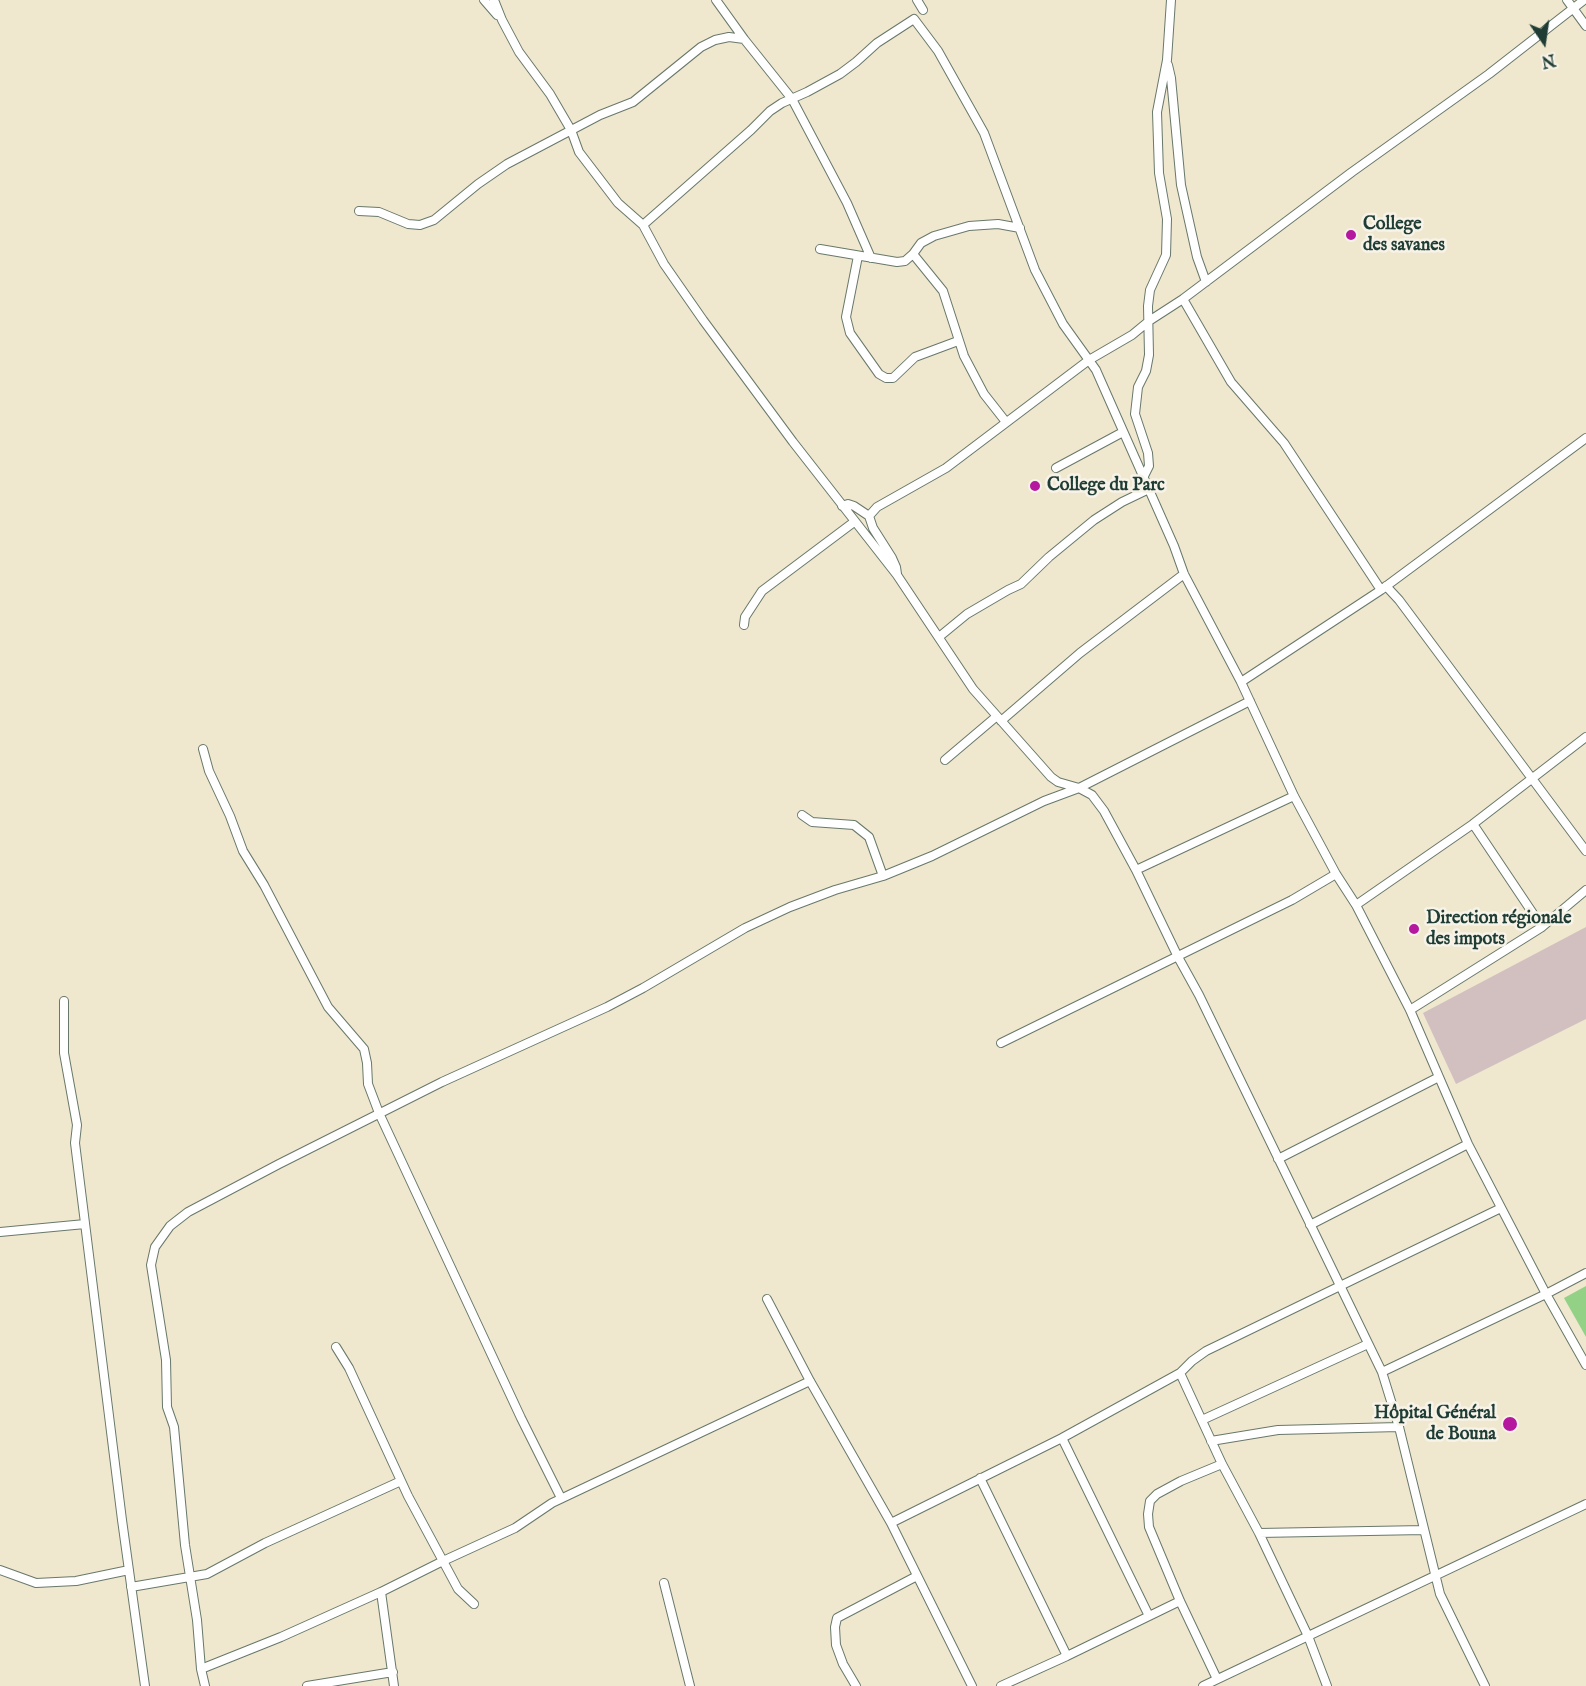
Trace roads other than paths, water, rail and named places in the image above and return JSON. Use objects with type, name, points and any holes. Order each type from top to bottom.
[{"type":"street","points":[[484,0],[502,20]]},
{"type":"street","points":[[494,0],[519,52],[550,94],[571,129],[579,152],[618,203],[643,225],[664,264],[696,311],[854,522],[897,575],[973,689],[1052,777],[1058,782],[1092,795],[1104,811],[1199,995],[1382,1372],[1399,1427],[1440,1594],[1485,1686]]},
{"type":"street","points":[[716,0],[792,99],[847,202],[871,258]]},
{"type":"street","points":[[917,0],[923,10]]},
{"type":"street","points":[[1144,476],[1149,466],[1148,453],[1135,414],[1138,387],[1146,371],[1147,363],[1150,290],[1166,255],[1167,219],[1158,173],[1157,112],[1167,60],[1171,0]]},
{"type":"street","points":[[1567,0],[1586,26]]},
{"type":"street","points":[[869,516],[877,507],[946,468],[1089,360],[1132,335],[1183,299],[1352,172],[1489,74],[1584,0]]},
{"type":"street","points":[[643,225],[770,111],[840,74],[877,43],[914,19],[938,51],[984,133],[1035,270],[1063,324],[1096,370],[1144,476],[1184,574],[1241,682],[1294,796],[1336,874],[1356,905],[1410,1010],[1468,1144],[1546,1294],[1586,1365]]},
{"type":"street","points":[[359,212],[379,212],[408,224],[420,225],[434,220],[507,164],[571,129],[633,102],[701,47],[715,40],[729,37],[744,39]]},
{"type":"street","points":[[1167,60],[1171,78],[1181,185],[1197,257],[1206,282]]},
{"type":"street","points":[[820,249],[897,262],[905,261],[921,243],[934,236],[969,226],[998,224],[1020,228]]},
{"type":"street","points":[[913,254],[943,291],[964,356],[984,394],[1006,422]]},
{"type":"street","points":[[858,256],[846,317],[850,333],[879,374],[886,378],[893,378],[915,357],[958,341]]},
{"type":"street","points":[[1183,299],[1231,382],[1284,443],[1383,588],[1399,600],[1586,851]]},
{"type":"street","points":[[1056,468],[1123,432]]},
{"type":"street","points":[[1241,682],[1383,588],[1586,438]]},
{"type":"street","points":[[939,638],[967,614],[1021,584],[1094,519],[1149,489]]},
{"type":"street","points":[[842,506],[848,504],[854,506],[869,516],[873,528],[892,558],[897,575]]},
{"type":"street","points":[[744,625],[745,617],[762,591],[854,522]]},
{"type":"street","points":[[945,760],[1184,574]]},
{"type":"street","points":[[205,1686],[186,1545],[176,1438],[167,1407],[166,1360],[151,1264],[155,1247],[170,1226],[188,1212],[379,1113],[643,988],[745,928],[790,907],[835,890],[883,876],[932,855],[1044,801],[1078,788],[1250,701]]},
{"type":"street","points":[[1356,905],[1473,824],[1586,737]]},
{"type":"street","points":[[203,748],[209,771],[243,851],[264,885],[328,1007],[364,1049],[368,1084],[379,1113],[561,1498]]},
{"type":"street","points":[[1136,870],[1294,796]]},
{"type":"street","points":[[802,815],[812,822],[854,825],[869,837],[883,876]]},
{"type":"street","points":[[1473,824],[1542,927]]},
{"type":"street","points":[[1001,1043],[1292,900],[1336,874]]},
{"type":"street","points":[[1410,1010],[1542,927],[1586,890]]},
{"type":"street","points":[[64,1001],[64,1053],[77,1125],[75,1143],[145,1686]]},
{"type":"street","points":[[1278,1159],[1439,1077]]},
{"type":"street","points":[[1310,1225],[1468,1144]]},
{"type":"street","points":[[891,1523],[1062,1438],[1180,1373],[1206,1351],[1501,1208]]},
{"type":"street","points":[[0,1232],[85,1224]]},
{"type":"street","points":[[1382,1372],[1586,1273]]},
{"type":"street","points":[[767,1299],[810,1381],[891,1523],[972,1686]]},
{"type":"street","points":[[1202,1420],[1368,1344]]},
{"type":"street","points":[[336,1347],[349,1368],[401,1481],[458,1590],[474,1604]]},
{"type":"street","points":[[1180,1373],[1222,1464],[1259,1533],[1308,1636],[1327,1686]]},
{"type":"street","points":[[201,1669],[281,1637],[381,1592],[515,1528],[561,1498],[810,1381]]},
{"type":"street","points":[[1211,1441],[1278,1430],[1399,1427]]},
{"type":"street","points":[[1062,1438],[1149,1616]]},
{"type":"street","points":[[1217,1679],[1180,1601],[1149,1527],[1148,1505],[1165,1490],[1222,1464]]},
{"type":"street","points":[[980,1478],[1067,1656]]},
{"type":"street","points":[[131,1587],[207,1574],[266,1543],[401,1481]]},
{"type":"street","points":[[1203,1686],[1586,1504]]},
{"type":"street","points":[[1259,1533],[1424,1530]]},
{"type":"street","points":[[0,1570],[36,1582],[76,1581],[129,1570]]},
{"type":"street","points":[[856,1686],[843,1664],[836,1645],[837,1618],[917,1576]]},
{"type":"street","points":[[664,1583],[690,1686]]},
{"type":"street","points":[[381,1592],[394,1686]]},
{"type":"street","points":[[1001,1686],[1180,1601]]},
{"type":"street","points":[[307,1686],[393,1672]]},
{"type":"place","name":"College des savanes","points":[[1351,235]]},
{"type":"place","name":"College du Parc","points":[[1035,486]]},
{"type":"place","name":"Direction régionale des impots","points":[[1414,929]]},
{"type":"place","name":"Hôpital Général de Bouna","points":[[1510,1424]]}]
